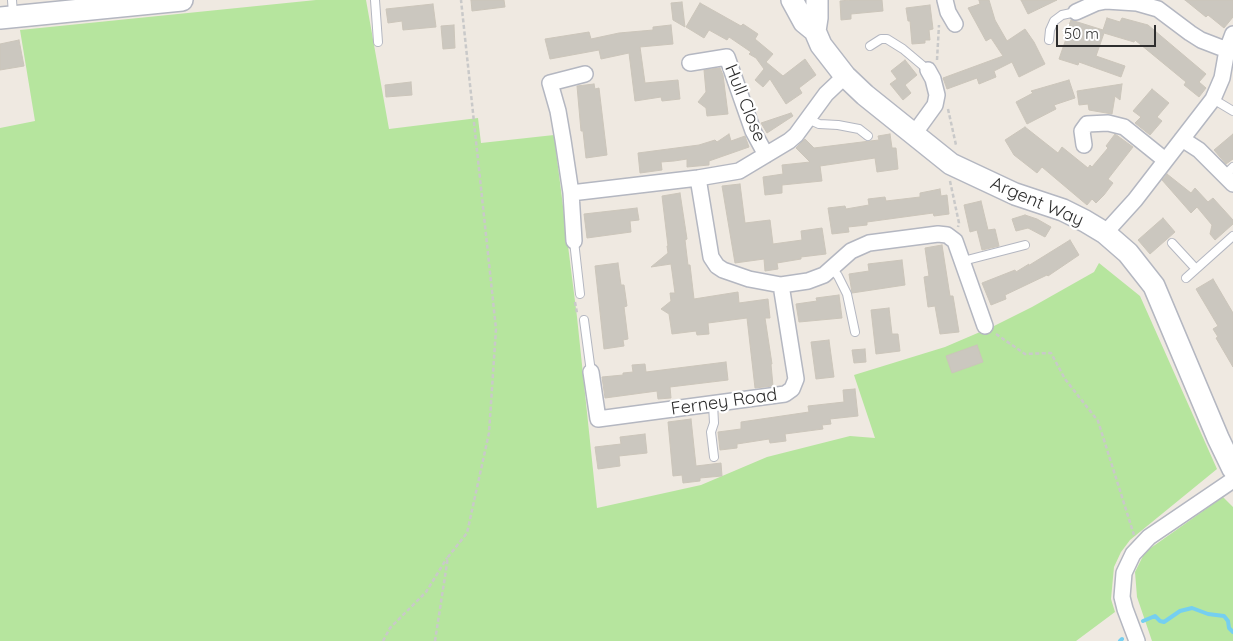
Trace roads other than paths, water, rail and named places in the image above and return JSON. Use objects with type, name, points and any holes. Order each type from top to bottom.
[{"type":"street","points":[[8,11],[182,0]]},
{"type":"street","name":"Argent Way","points":[[792,0],[804,22],[815,31],[821,45],[844,76],[951,164],[1015,194],[1063,210],[1105,233],[1128,253],[1154,286],[1233,469]]},
{"type":"street","points":[[815,31],[817,0]]},
{"type":"street","points":[[1076,12],[1096,3],[1106,1],[1137,3],[1158,9],[1190,34],[1227,50]]},
{"type":"street","points":[[945,2],[955,24]]},
{"type":"street","points":[[1105,233],[1135,200],[1213,99],[1222,78],[1227,50],[1233,34]]},
{"type":"street","name":"Hull Close","points":[[690,63],[727,56],[753,130],[766,155]]},
{"type":"street","points":[[914,134],[935,105],[937,96],[933,79],[935,65]]},
{"type":"street","points":[[574,241],[571,194],[560,121],[550,83],[584,74]]},
{"type":"street","points":[[571,194],[738,171],[789,141],[826,94],[844,76]]},
{"type":"street","points":[[1084,144],[1082,131],[1087,124],[1108,123],[1124,127],[1165,160]]},
{"type":"street","points":[[1182,139],[1230,175]]},
{"type":"street","points":[[698,178],[711,257],[723,270],[749,279],[781,285],[816,279],[851,251],[869,243],[938,234],[947,235],[955,241],[985,326]]},
{"type":"street","name":"Ferney Road","points":[[591,372],[598,419],[780,395],[794,385],[795,374],[781,285]]},
{"type":"street","points":[[1137,641],[1124,608],[1122,585],[1124,573],[1133,554],[1149,537],[1233,480]]},
{"type":"lane","points":[[375,0],[378,42]]},
{"type":"lane","points":[[1049,40],[1050,30],[1054,21],[1062,15],[1076,12]]},
{"type":"lane","points":[[870,46],[881,38],[886,39],[935,65]]},
{"type":"lane","points":[[1213,99],[1233,112]]},
{"type":"lane","points":[[808,119],[819,124],[838,125],[859,130],[868,136]]},
{"type":"lane","points":[[1186,278],[1233,236]]},
{"type":"lane","points":[[574,241],[580,294]]},
{"type":"lane","points":[[1172,243],[1196,269]]},
{"type":"lane","points":[[962,261],[1025,245]]},
{"type":"lane","points":[[832,268],[847,294],[855,332]]},
{"type":"lane","points":[[584,320],[591,372]]},
{"type":"lane","points":[[714,404],[714,423],[711,432],[714,457]]},
{"type":"waterway","points":[[1143,621],[1155,616],[1164,622],[1180,611],[1192,608],[1208,614],[1224,616],[1228,621],[1229,628],[1233,632]]}]
